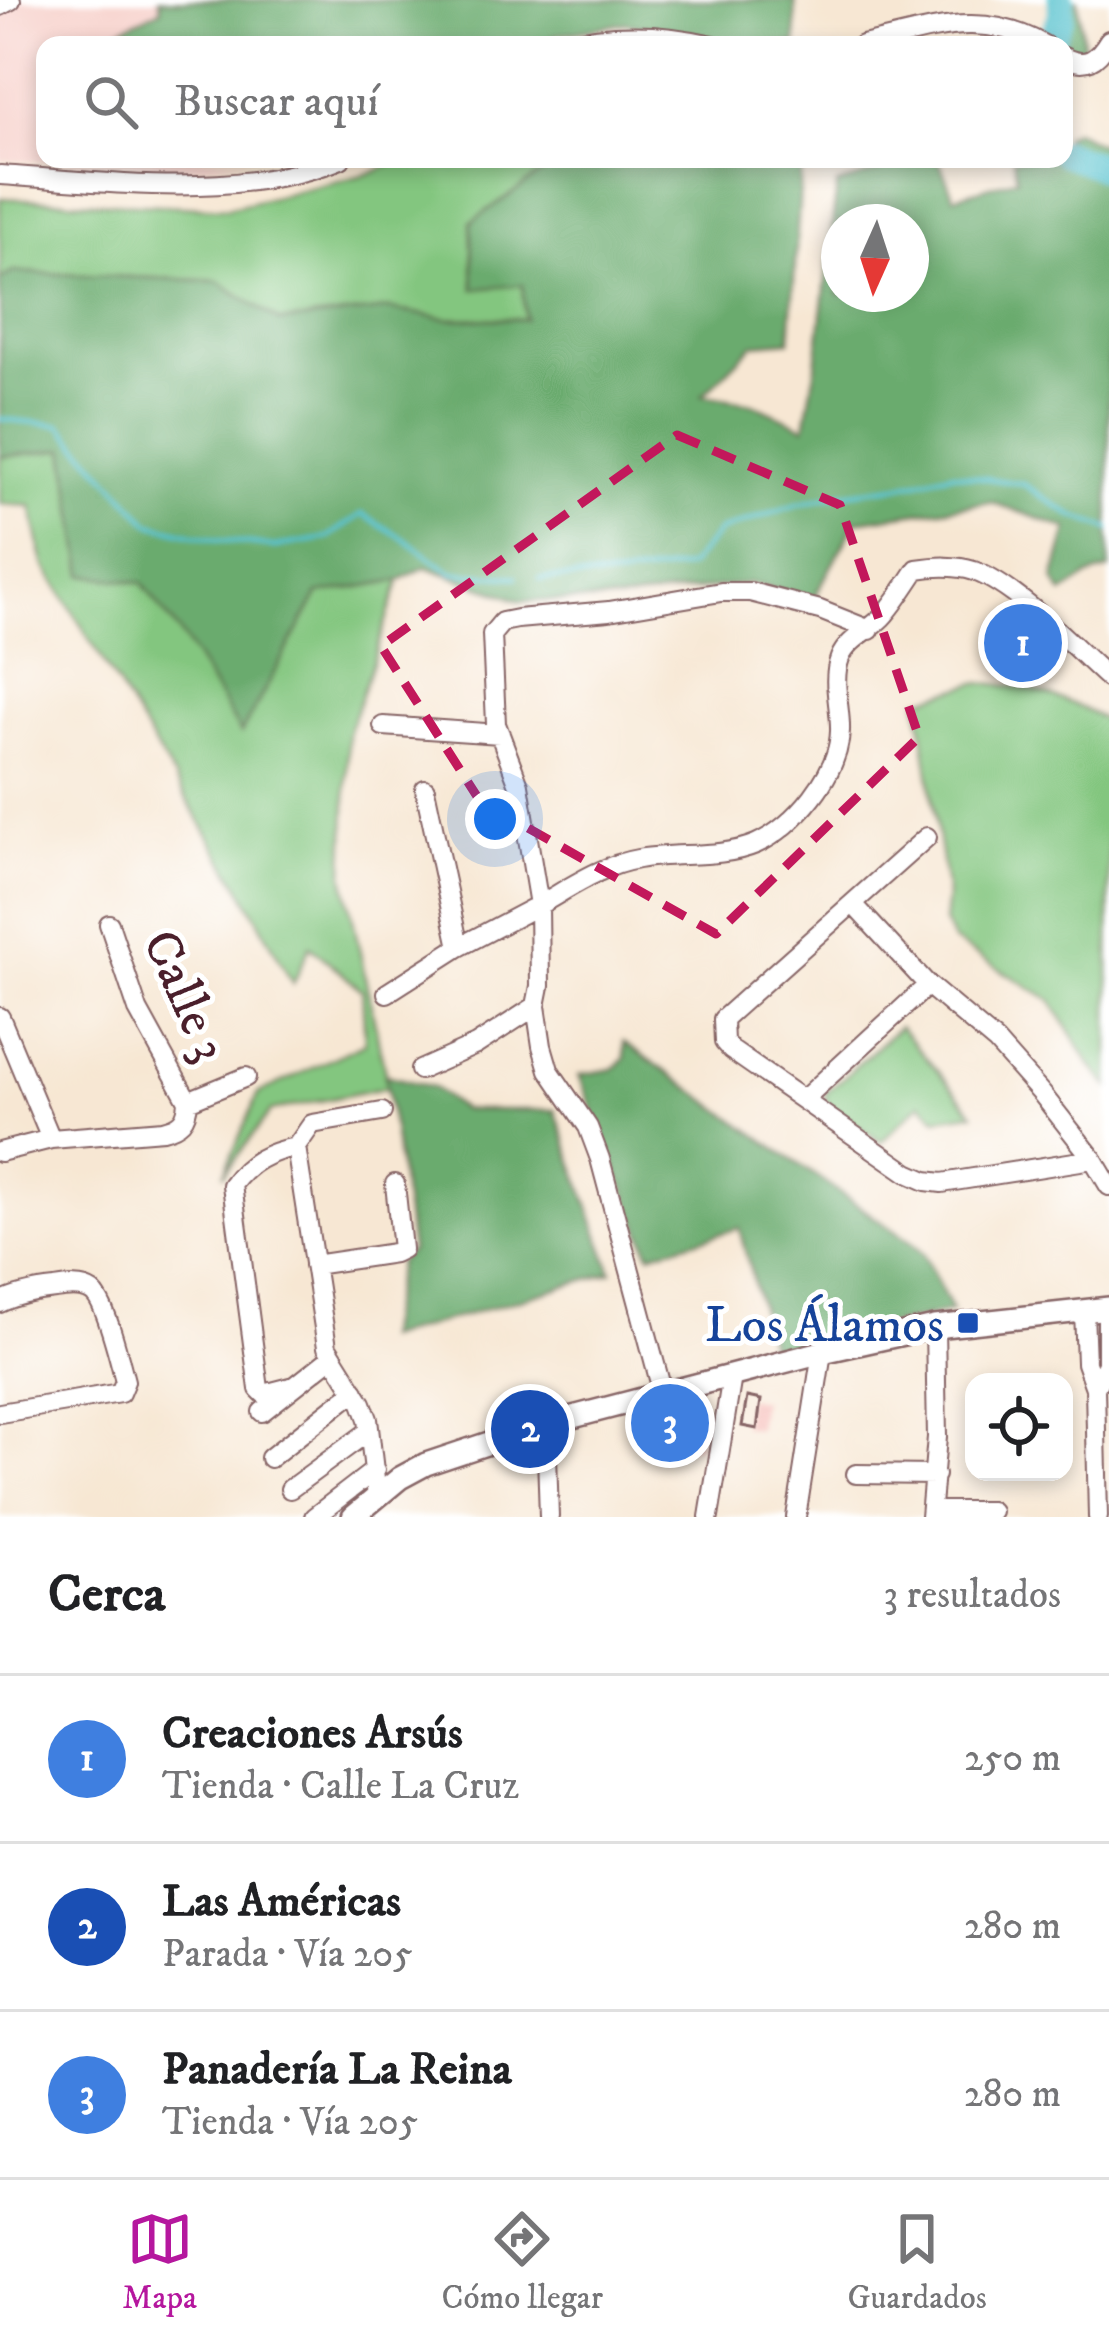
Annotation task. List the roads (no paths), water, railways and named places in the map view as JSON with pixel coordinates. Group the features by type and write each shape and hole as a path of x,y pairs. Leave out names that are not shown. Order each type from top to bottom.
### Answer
{"main road":[{"path":"352,1517 425,1464 546,1424 935,1327 1100,1309"}],"street":[{"path":"0,6 11,0"},
{"path":"908,36 974,23 1029,36"},
{"path":"604,36 661,36"},
{"path":"1073,60 1092,61 1109,40"},
{"path":"0,176 208,185 312,168"},
{"path":"387,993 459,947 606,868 634,860 730,851 757,844 779,830 825,780 838,754 838,664 849,644 885,615 917,569 941,565 974,572 1004,588 1109,679"},
{"path":"663,1394 600,1159 588,1126 549,1070 542,1046 536,1006 539,905 519,785 496,724 492,634 502,622 517,619 608,611 721,592 786,600 870,630"},
{"path":"383,726 500,734"},
{"path":"424,789 459,947"},
{"path":"927,837 724,1019 724,1042 908,1173 926,1181 942,1183 1093,1159"},
{"path":"854,905 928,985 996,1042 1042,1094 1109,1186"},
{"name":"Calle 3","path":"109,924 138,1010 188,1101"},
{"path":"803,1100 928,985"},
{"path":"420,1070 476,1045 536,1006"},
{"path":"0,1018 51,1139"},
{"path":"0,1152 51,1139 178,1126 187,1114 188,1101 246,1078"},
{"path":"295,1386 272,1394 259,1388 232,1185 260,1158 296,1147 312,1124 382,1112"},
{"path":"296,1147 323,1327 332,1357 362,1403 377,1497"},
{"path":"314,1265 402,1249 395,1184"},
{"path":"0,1303 40,1291 78,1287 90,1291 100,1302 125,1381 120,1393 0,1413"},
{"path":"1098,1517 1095,1388 1107,1364 1100,1309"},
{"path":"935,1327 938,1369 930,1514 991,1511"},
{"path":"796,1517 822,1352"},
{"path":"262,1412 332,1357"},
{"path":"709,1517 732,1376"},
{"path":"270,1458 355,1391"},
{"path":"546,1424 549,1517"},
{"path":"290,1489 369,1431"},
{"path":"314,1517 375,1470"},
{"path":"856,1474 935,1475"}],"waterway":[{"path":"1053,36 1061,0"},
{"path":"1073,156 1109,170"},
{"path":"0,419 60,425 150,524 216,540 274,547 327,538 362,514 452,573 516,577"},
{"path":"540,579 618,577 689,567 719,531 795,505 952,473 1023,484 1071,515 1109,529"}],"place":[{"name":"Creaciones Arsús","path":"1023,643"},
{"name":"Los Álamos","path":"968,1323"},
{"name":"Panadería La Reina","path":"670,1423"},
{"name":"Las Américas","path":"530,1429"}]}
